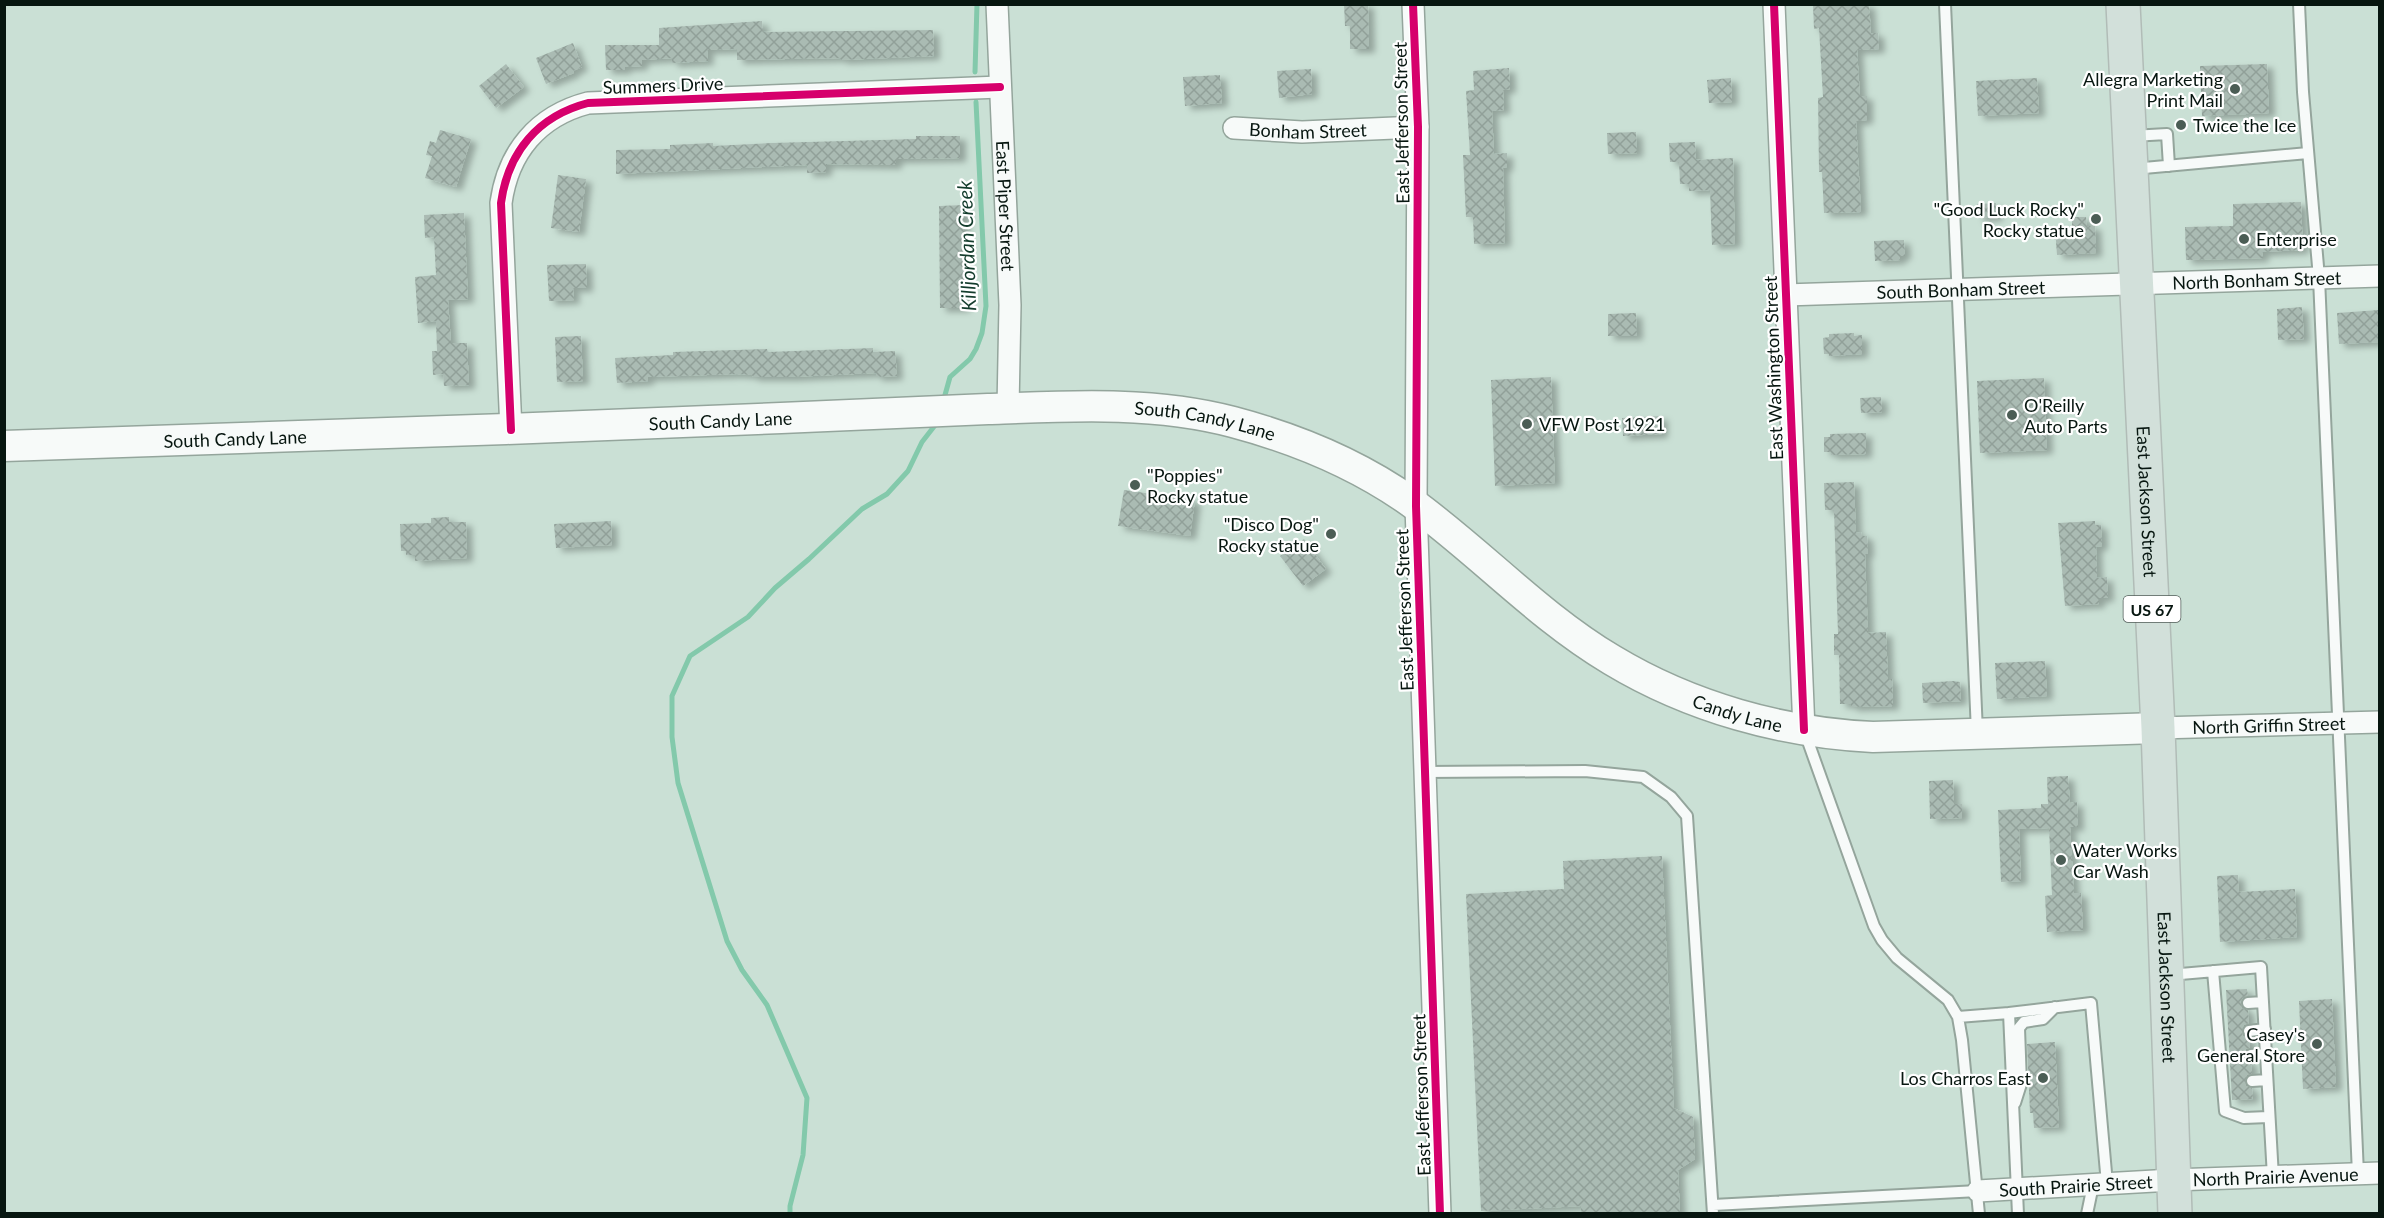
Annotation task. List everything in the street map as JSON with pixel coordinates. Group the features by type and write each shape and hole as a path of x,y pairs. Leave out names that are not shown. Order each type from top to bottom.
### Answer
{"highway":[{"name":"East Jackson Street","path":"2123,4 2158,728 2172,1180 2175,1214"}],"main road":[{"name":"South Candy Lane","path":"4,446 511,430 1008,408 1149,409 1196,413 1303,443 1389,487 1416,506"},
{"name":"Candy Lane","path":"1416,506 1569,632 1609,659 1689,699 1804,730 1874,737 2158,728"}],"street":[{"name":"East Piper Street","path":"997,4 1010,305 1008,408"},
{"name":"East Jefferson Street","path":"1413,4 1418,127 1416,506 1440,1214"},
{"name":"East Washington Street","path":"1774,4 1804,730"},
{"name":"Summers Drive","path":"511,430 501,202 507,175 519,149 549,119 588,103 1000,87"},
{"name":"Bonham Street","path":"1234,128 1302,132 1418,127"},
{"name":"North Bonham Street","path":"2135,283 2379,276"},
{"name":"South Bonham Street","path":"1785,295 2135,283"},
{"name":"North Griffin Street","path":"2158,728 2379,722"},
{"name":"North Prairie Avenue","path":"2172,1180 2379,1173"},
{"name":"South Prairie Street","path":"1978,1191 2172,1180"}],"lane":[{"path":"1945,4 1977,734"},
{"path":"2299,4 2302,92 2319,278 2358,1174"},
{"path":"2129,136 2167,134 2169,166"},
{"path":"2130,170 2308,153"},
{"path":"1804,730 1874,926 1897,958 1948,1000 1958,1017 1978,1191 1978,1214"},
{"path":"1425,772 1585,771 1643,777 1671,797 1687,816 1713,1209 1978,1191"},
{"path":"2166,975 2261,967 2273,1177"},
{"path":"2213,971 2221,1005 2227,1083 2225,1111 2244,1118 2268,1117"},
{"path":"1958,1017 2091,1002 2100,1184 2087,1214"},
{"path":"2248,1003 2263,1002"},
{"path":"2013,1107 2021,1084 2019,1028 2024,1022 2043,1019 2055,1007"},
{"path":"2009,1013 2018,1214"},
{"path":"2249,1031 2265,1029"},
{"path":"2251,1055 2266,1054"},
{"path":"2252,1081 2267,1080"}],"building":[{"path":"1344,4 1368,4 1369,49 1350,49 1350,26 1345,26"},
{"path":"1813,4 1869,4 1871,33 1878,33 1879,49 1857,50 1860,96 1867,96 1867,120 1856,121 1861,212 1824,213 1822,172 1819,172 1818,98 1823,97 1819,28 1814,29"},
{"path":"762,21 763,32 933,30 934,56 841,60 841,58 737,60 737,49 707,50 708,61 672,63 672,58 642,60 642,66 625,67 625,70 606,70 605,45 659,45 659,28"},
{"path":"573,43 582,67 573,71 574,73 546,84 536,58"},
{"path":"506,64 524,87 496,108 479,86"},
{"name":"Allegra Marketing Print Mail","path":"2267,64 2269,113 2202,116 2200,66"},
{"path":"1509,68 1510,89 1503,90 1504,110 1492,111 1494,154 1507,153 1507,167 1503,168 1505,243 1474,244 1473,217 1466,217 1463,155 1470,155 1466,91 1474,90 1473,71"},
{"path":"1311,69 1312,94 1279,98 1277,71"},
{"path":"1220,75 1222,103 1185,106 1183,77"},
{"path":"1731,78 1732,102 1709,103 1707,80"},
{"path":"2037,78 2039,113 1978,116 1976,81"},
{"path":"440,130 471,139 456,187 425,178 432,156 426,155 430,141 436,143"},
{"path":"1636,132 1637,153 1608,154 1607,133"},
{"path":"916,136 960,136 960,158 896,159 896,165 826,164 826,172 807,173 807,165 616,174 616,150 670,149 670,145 713,143 713,146 916,139"},
{"path":"1695,142 1696,160 1733,158 1735,244 1712,245 1710,190 1689,191 1689,184 1680,184 1679,162 1670,162 1669,143"},
{"path":"558,175 586,179 579,232 551,228"},
{"name":"Enterprise","path":"2301,202 2303,250 2262,252 2263,258 2186,260 2185,227 2233,226 2233,204"},
{"path":"1996,203 1997,217 1978,218 1977,204"},
{"path":"964,205 964,308 940,308 939,206"},
{"path":"464,213 468,299 448,300 451,343 467,343 469,385 444,386 443,374 433,375 432,351 437,351 436,321 418,323 415,277 436,275 434,237 425,238 424,215"},
{"path":"2072,217 2086,217 2087,226 2095,226 2096,253 2057,255 2055,228 2072,227"},
{"path":"1904,240 1905,256 1900,256 1900,260 1875,261 1874,241"},
{"path":"586,264 587,288 573,288 574,300 549,301 547,265"},
{"path":"2302,307 2304,339 2278,340 2277,309"},
{"path":"2379,310 2379,342 2339,344 2337,313"},
{"path":"1636,313 1637,336 1608,336 1608,314"},
{"path":"1854,333 1854,336 1862,335 1862,354 1829,356 1829,354 1824,354 1823,338 1829,337 1829,334"},
{"path":"581,336 583,381 557,382 555,337"},
{"path":"873,348 873,352 895,351 897,376 876,377 876,373 753,377 737,374 648,377 648,381 617,383 615,358 673,355 673,352 767,349 768,352"},
{"path":"1551,377 1555,483 1495,486 1491,380"},
{"name":"O'Reilly Auto Parts","path":"2044,378 2047,450 1980,453 1977,381"},
{"path":"1881,397 1882,412 1861,413 1860,398"},
{"path":"1662,416 1662,434 1623,436 1622,418"},
{"path":"1866,433 1866,454 1831,455 1831,452 1824,452 1824,437 1830,437 1830,434"},
{"path":"1854,482 1856,533 1861,532 1862,536 1867,536 1868,554 1865,554 1868,633 1886,632 1888,679 1892,679 1893,706 1851,707 1851,704 1840,704 1839,655 1834,655 1834,634 1838,634 1834,510 1825,510 1824,483"},
{"path":"1124,490 1195,500 1190,536 1118,526"},
{"path":"449,517 449,522 466,522 467,558 415,561 415,555 406,555 406,551 401,551 400,524 431,523 431,518"},
{"path":"611,521 612,545 556,548 554,524"},
{"path":"2095,521 2095,525 2101,525 2102,546 2096,547 2097,578 2107,577 2108,598 2099,598 2099,604 2065,606 2058,523"},
{"path":"1304,539 1326,569 1303,586 1280,556"},
{"path":"2045,661 2047,696 1997,699 1995,663"},
{"path":"1960,682 1961,701 1923,703 1922,683"},
{"name":"Water Works Car Wash","path":"2068,776 2070,803 2077,802 2078,827 2070,827 2074,893 2081,893 2083,930 2047,932 2045,896 2052,895 2049,828 2019,829 2021,881 2001,882 1998,810 2041,808 2041,804 2048,804 2047,777"},
{"path":"1953,780 1954,804 1962,804 1962,818 1930,819 1929,781"},
{"path":"1662,856 1674,1108 1693,1117 1695,1159 1678,1170 1680,1214 1581,1214 1581,1206 1481,1211 1466,894 1564,889 1563,861"},
{"path":"2238,875 2239,892 2295,889 2297,937 2220,942 2217,876"},
{"name":"Casey's General Store","path":"2247,989 2248,996 2243,997 2241,1003 2242,1008 2248,1010 2249,1023 2244,1025 2242,1031 2243,1036 2250,1038 2250,1048 2246,1049 2244,1055 2245,1060 2251,1062 2252,1074 2247,1075 2245,1081 2246,1086 2252,1088 2253,1099 2232,1100 2226,990"},
{"name":"Casey's General Store","path":"2332,999 2336,1087 2303,1089 2299,1001"},
{"name":"Los Charros East","path":"2055,1042 2059,1127 2034,1128 2033,1113 2030,1113 2027,1044"}],"waterway":[{"name":"Killjordan Creek","path":"975,72 977,4"},
{"name":"Killjordan Creek","path":"945,395 950,377 970,359 976,349 982,333 986,306 976,102"},
{"path":"790,1214 803,1155 807,1098 767,1005 742,970 727,941 678,783 672,737 672,696 690,656 748,617 775,588 862,509 887,494 908,471 922,442 936,424"}],"cycle path":[{"path":"1413,4 1418,127 1416,506 1440,1214"},
{"path":"1774,4 1804,730"},
{"path":"511,430 501,203 505,185 518,152 540,127 554,117 588,103 1000,87"}],"place":[{"name":"Allegra Marketing Print Mail","path":"2235,89"},
{"name":"Twice the Ice","path":"2181,125"},
{"name":"\"Good Luck Rocky\" Rocky statue","path":"2096,219"},
{"name":"Enterprise","path":"2244,239"},
{"name":"O'Reilly Auto Parts","path":"2012,415"},
{"name":"VFW Post 1921","path":"1527,424"},
{"name":"\"Poppies\" Rocky statue","path":"1135,485"},
{"name":"\"Disco Dog\" Rocky statue","path":"1331,534"},
{"name":"Water Works Car Wash","path":"2061,860"},
{"name":"Casey's General Store","path":"2317,1044"},
{"name":"Los Charros East","path":"2043,1078"}]}
